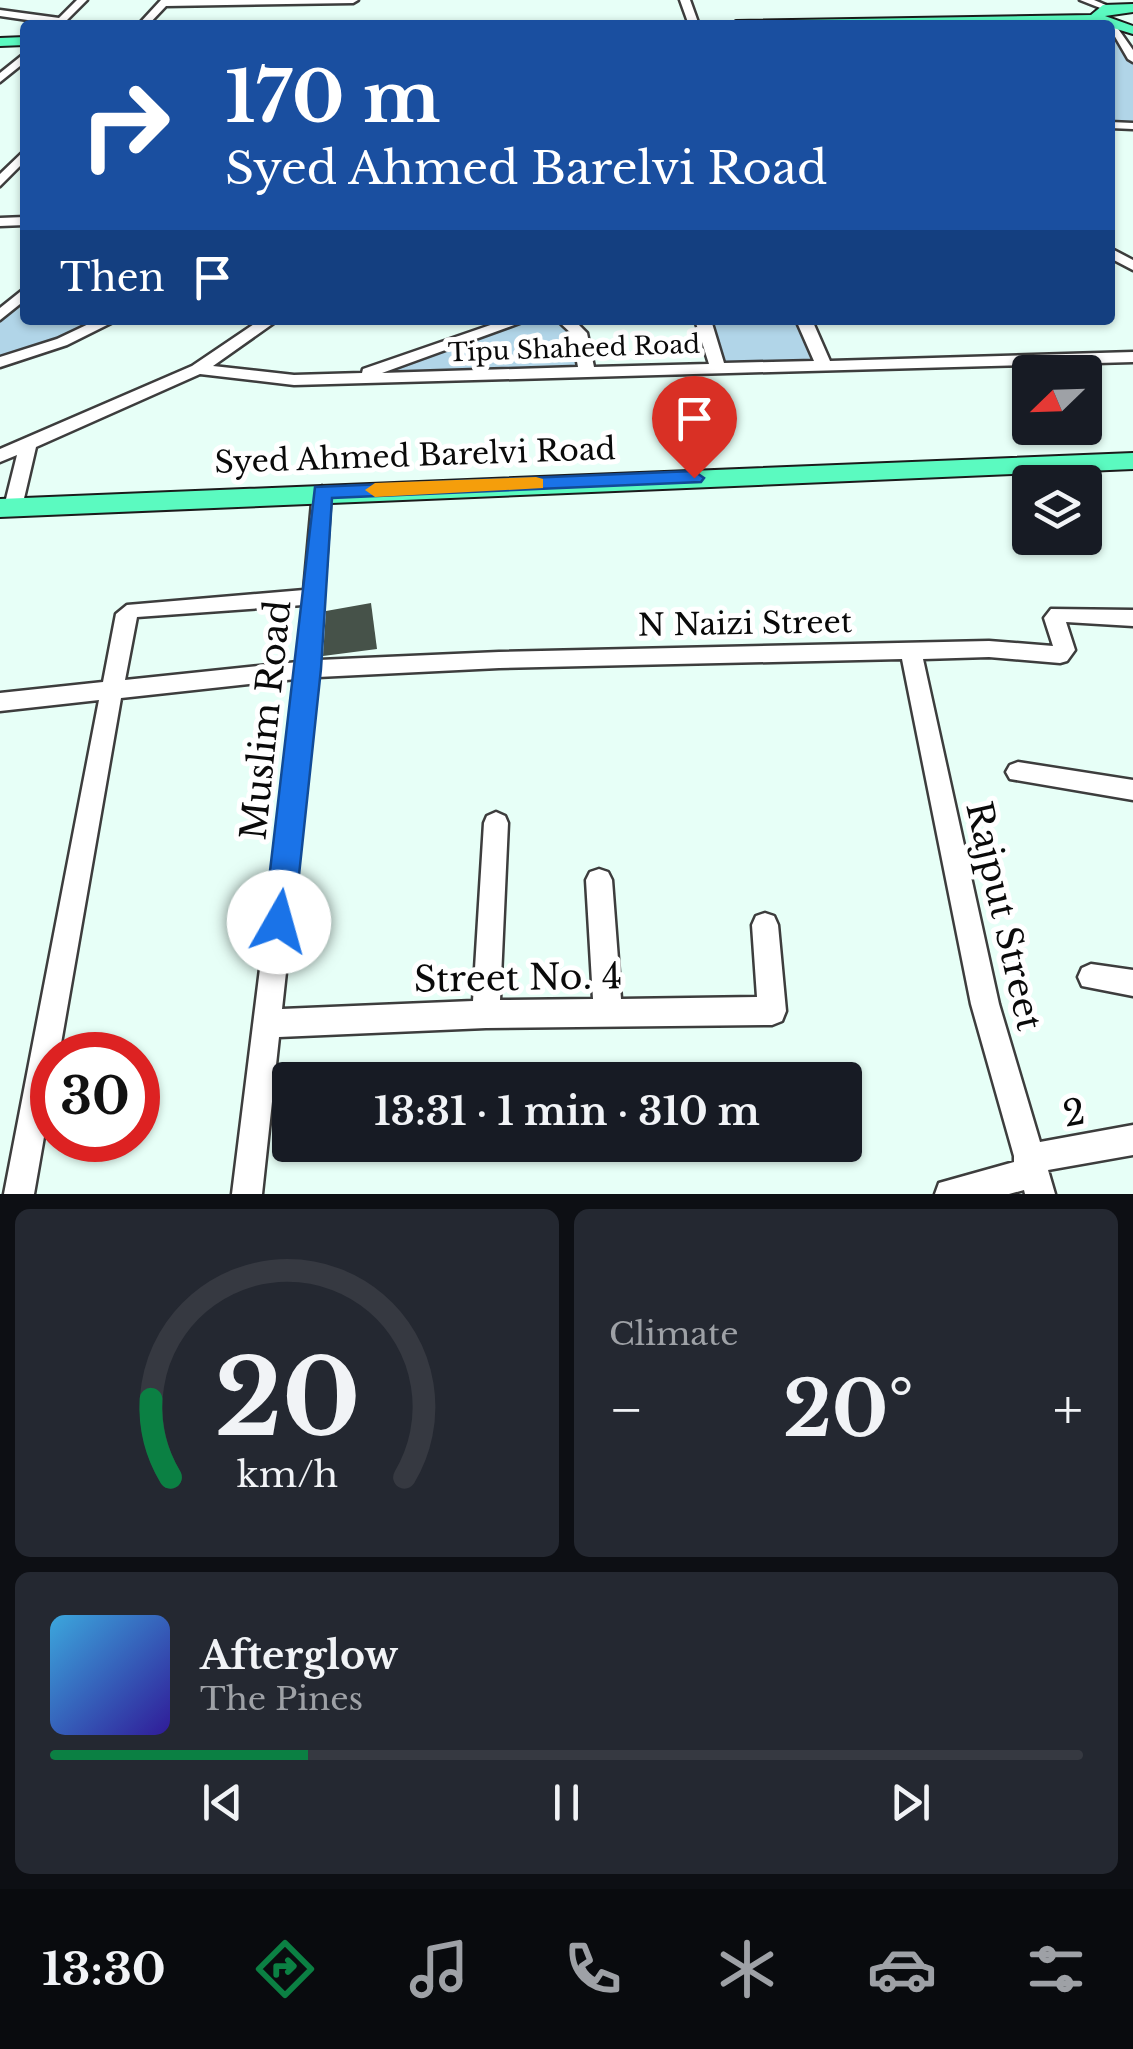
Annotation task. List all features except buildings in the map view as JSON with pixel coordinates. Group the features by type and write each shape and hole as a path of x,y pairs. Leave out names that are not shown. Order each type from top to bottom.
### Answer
{"main road":[{"path":"1081,20 1133,8"},
{"path":"1104,13 1109,20"},
{"name":"Syed Ahmed Barelvi Road","path":"6,508 1133,461"}],"street":[{"path":"61,20 82,0"},
{"path":"164,2 353,0"},
{"path":"1085,0 1104,13"},
{"path":"0,14 39,20"},
{"path":"1115,28 1133,59"},
{"path":"0,79 20,61"},
{"path":"0,182 20,160"},
{"path":"0,316 20,297"},
{"path":"0,362 99,325"},
{"path":"0,456 198,368 262,325"},
{"path":"348,379 505,325"},
{"path":"570,325 579,333 587,373"},
{"path":"705,325 718,368"},
{"path":"806,325 824,366"},
{"name":"Tipu Shaheed Road","path":"198,368 294,380 1133,357"},
{"path":"6,508 28,446"},
{"name":"Muslim Road","path":"247,1194 308,669 322,492"},
{"path":"20,1194 129,611 314,597"},
{"name":"N Naizi Street","path":"0,702 308,669 989,649 1060,655 1066,650 1054,618 1058,614 1133,618"},
{"name":"Rajput Street","path":"911,651 984,1004 1033,1176"},
{"path":"1018,772 1133,790"},
{"path":"486,1014 496,823"},
{"path":"599,880 608,1013"},
{"name":"Street No. 4","path":"267,1024 486,1014 772,1011 764,925"},
{"path":"1091,977 1133,983"},
{"name":"2","path":"950,1194 1033,1176 1133,1140"}],"shaded area":[{"path":"1115,32 1133,53 1133,124 1115,124"},
{"path":"20,297 20,325 96,325 0,362 0,316"},
{"path":"505,325 573,325 587,373 348,379"},
{"path":"705,325 807,325 824,366 718,369"}],"slow traffic":[{"path":"375,490 536,484"}],"route":[{"path":"279,922 308,669 322,492 694,478"}]}
